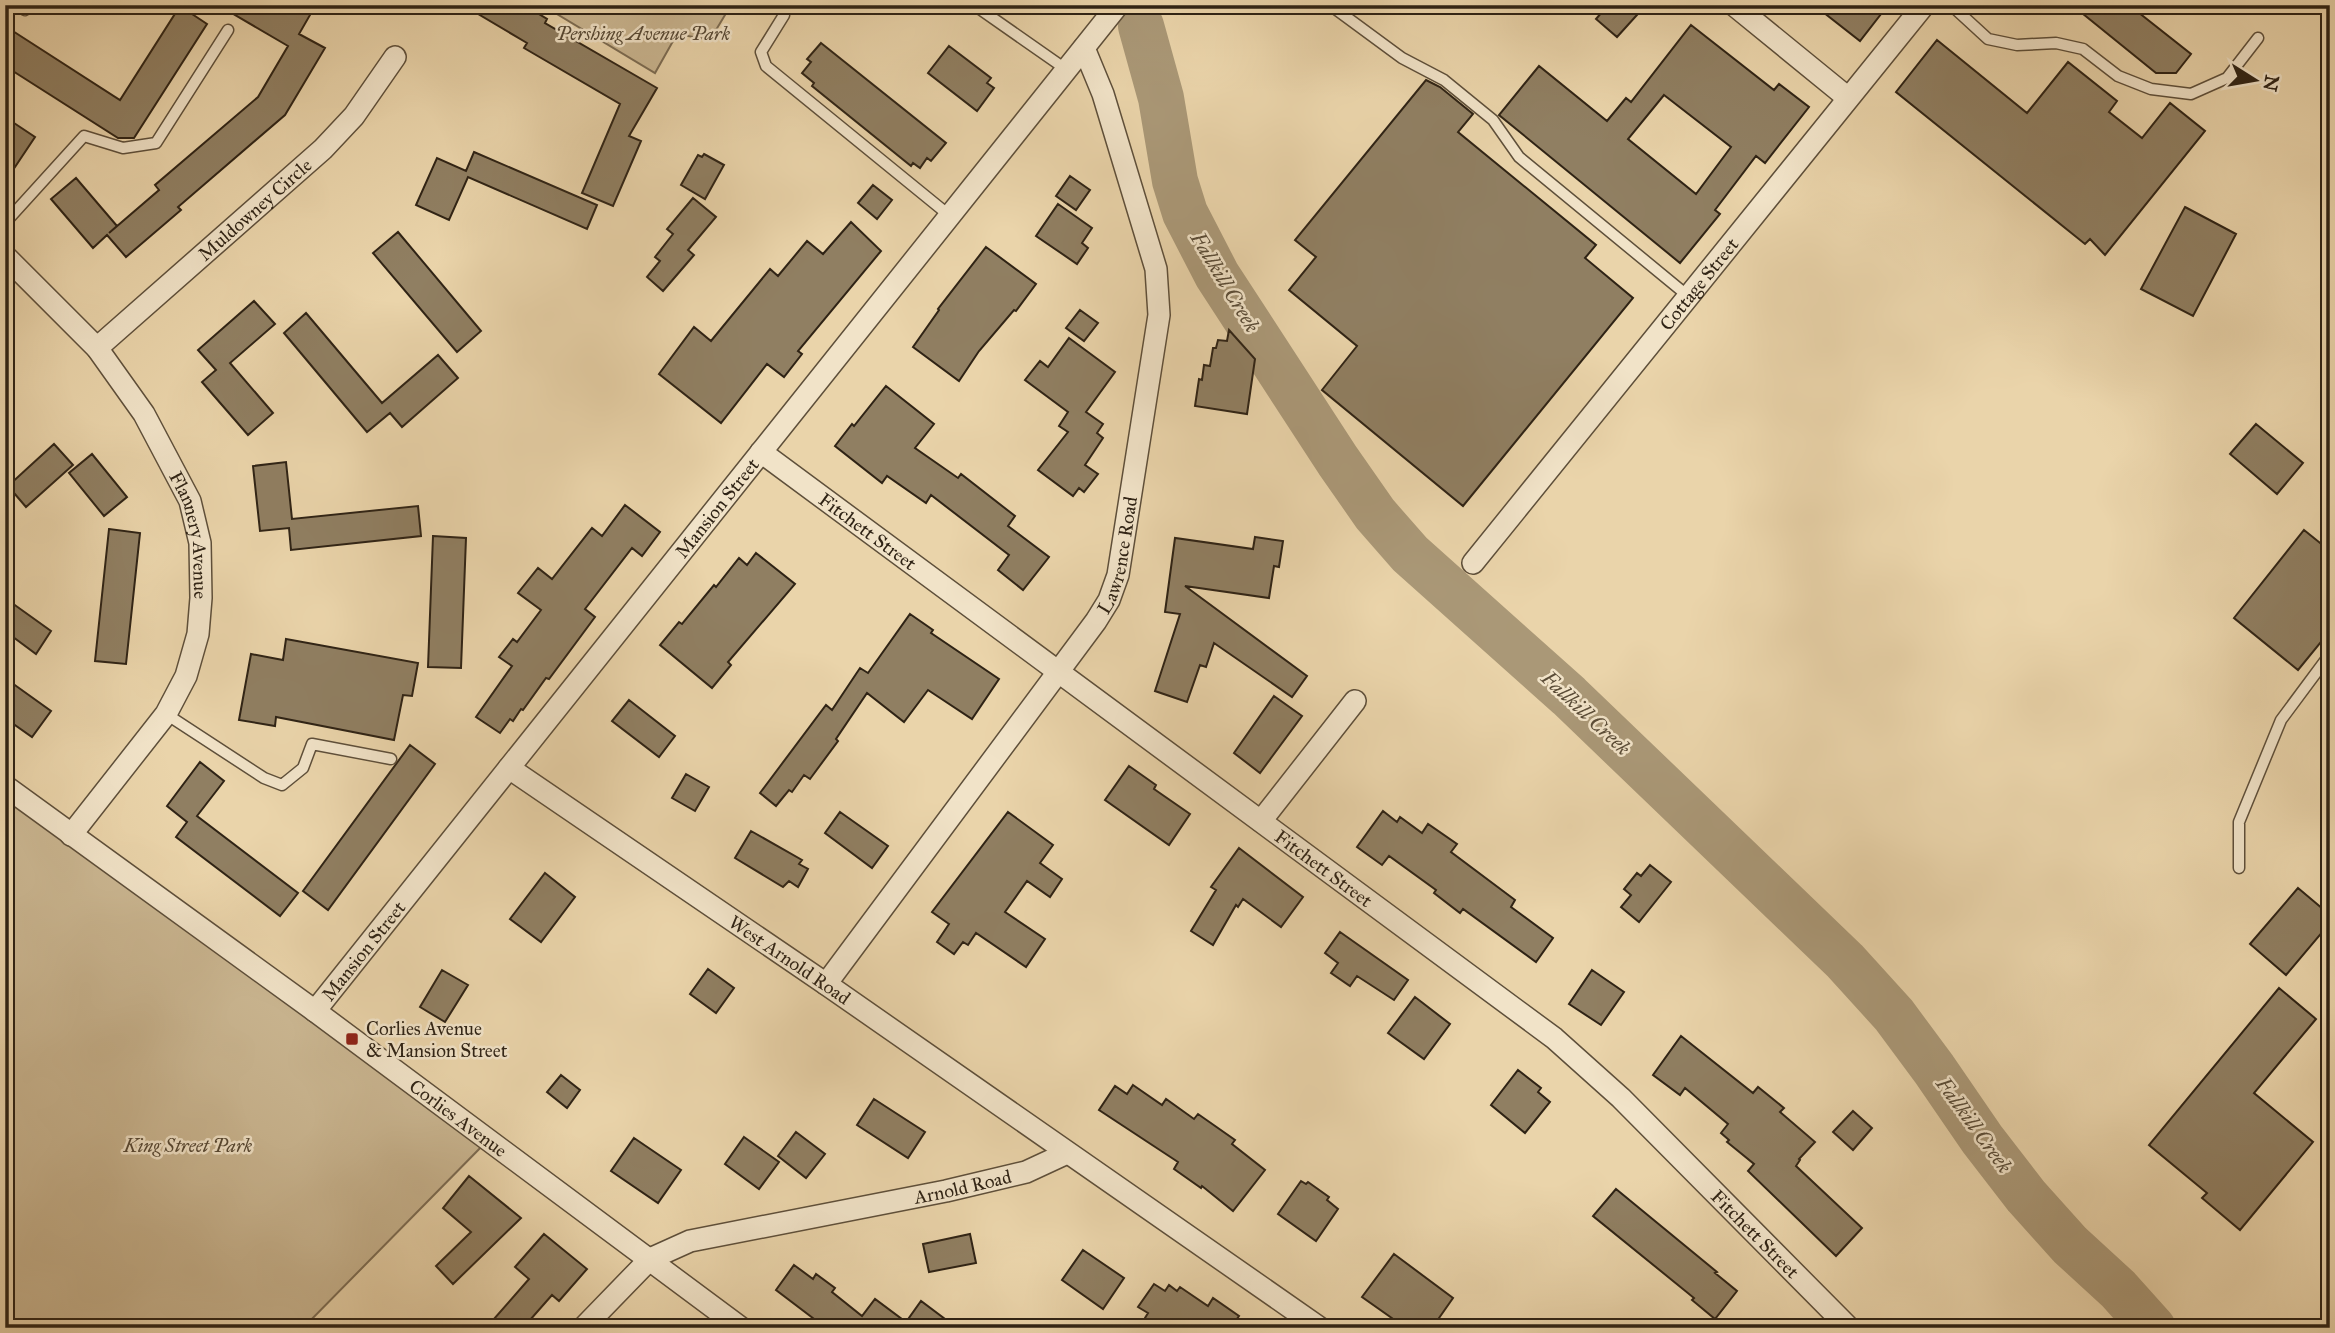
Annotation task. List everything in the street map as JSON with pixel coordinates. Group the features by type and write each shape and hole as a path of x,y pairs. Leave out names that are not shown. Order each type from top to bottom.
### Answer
{"street":[{"name":"Mansion Street","path":"315,1011 1118,5"},
{"path":"1734,5 1847,98"},
{"name":"Cottage Street","path":"1473,563 1924,5"},
{"name":"Lawrence Road","path":"826,984 1096,621 1109,600 1118,575 1159,315 1156,269 1103,94 1084,48"},
{"name":"Muldowney Circle","path":"97,348 323,149 354,116 395,57"},
{"name":"Flannery Avenue","path":"5,256 97,348 144,414 190,501 200,543 201,598 198,634 186,676 166,714 71,835"},
{"name":"Fitchett Street","path":"761,452 1554,1038 1586,1065 1849,1328"},
{"path":"1261,821 1355,701"},
{"name":"West Arnold Road","path":"509,768 826,984 1067,1153"},
{"name":"Corlies Avenue","path":"5,786 315,1011 741,1328"},
{"path":"1067,1153 1320,1328"},
{"name":"Arnold Road","path":"583,1328 650,1259 690,1241 946,1191 1026,1172 1067,1153"}],"lane":[{"path":"17,5 26,10 29,5"},
{"path":"974,5 1067,69"},
{"path":"1330,5 1402,58 1444,80 1493,120 1519,157 1688,296"},
{"path":"1951,5 1988,39 2017,45 2056,43 2083,49 2118,76 2151,89 2191,94 2227,78 2258,38"},
{"path":"784,15 761,52 766,66 950,215"},
{"path":"5,223 84,136 123,148 156,144 228,30"},
{"path":"2239,869 2239,822 2281,720 2330,654"},
{"path":"166,714 264,778 282,785 303,768 312,744 391,760"}],"green space":[{"name":"Pershing Avenue Park","path":"542,5 731,5 710,40 677,34 655,73"},
{"name":"King Street Park","path":"5,786 488,1140 303,1328 5,1328"}],"building":[{"path":"218,5 292,5 310,15 299,34 325,48 285,115 178,207 181,210 126,257 107,235 93,248 51,199 76,178 117,226 109,233 159,190 155,185 258,97 288,46"},
{"path":"463,5 524,5 547,19 545,23 657,88 629,136 641,141 613,206 582,193 620,104 524,48 527,43"},
{"path":"1608,5 1646,5 1617,37 1596,19"},
{"path":"1814,5 1888,5 1860,41"},
{"path":"2072,5 2129,5 2191,54 2176,73 2156,73"},
{"path":"180,6 207,24 134,138 118,138 5,66 5,26 120,100"},
{"path":"1691,25 1774,90 1779,84 1809,107 1765,163 1756,156 1715,210 1720,214 1680,263 1499,115 1539,66 1607,121 1626,98 1631,102","holes":["1664,95 1731,147 1696,194 1628,139"]},
{"path":"1937,40 2027,113 2068,62 2117,101 2109,112 2142,138 2170,103 2205,131 2105,255 2090,239 2085,244 1896,92"},
{"path":"821,43 946,143 931,161 927,158 920,168 913,163 911,166 812,86 814,83 802,73 811,62 807,59"},
{"path":"949,46 991,78 987,83 994,88 977,111 928,73"},
{"path":"1426,80 1440,87 1473,114 1458,132 1596,245 1585,258 1633,298 1463,506 1322,390 1357,346 1289,290 1316,257 1295,240"},
{"path":"5,117 35,137 5,182"},
{"path":"474,152 597,205 587,229 468,177 449,220 416,205 437,158 466,171"},
{"path":"704,154 724,165 705,199 681,185 698,155 702,157"},
{"path":"1070,176 1090,190 1076,210 1056,196"},
{"path":"873,185 892,200 877,219 858,203"},
{"path":"693,198 716,217 688,250 694,255 663,291 647,277 660,261 655,257 673,234 667,229"},
{"path":"1058,204 1092,228 1082,243 1088,248 1077,264 1036,236"},
{"path":"2185,207 2236,234 2193,316 2141,289"},
{"path":"851,222 881,251 798,351 802,354 784,377 767,364 721,423 659,374 694,327 711,341 770,269 778,276 807,241 823,254"},
{"path":"398,232 481,331 457,352 373,253"},
{"path":"986,247 1036,284 1016,311 1014,310 979,351 959,381 913,347 938,309"},
{"path":"254,301 275,324 230,363 273,413 248,435 202,382 216,370 198,350"},
{"path":"1080,310 1098,323 1084,341 1066,328"},
{"path":"306,313 382,403 438,355 458,378 402,427 390,413 367,432 284,333"},
{"path":"1229,330 1255,359 1247,414 1195,406 1204,365 1210,366 1213,348 1216,348 1218,340 1227,341"},
{"path":"1069,338 1115,372 1086,412 1103,424 1097,433 1103,438 1085,465 1098,474 1084,492 1079,488 1073,496 1038,470 1068,432 1059,426 1068,412 1025,380 1040,361 1048,367"},
{"path":"886,386 934,424 915,448 958,478 961,474 1015,516 1008,526 1049,557 1023,590 998,570 1009,555 931,495 926,503 887,476 882,483 835,446"},
{"path":"2256,424 2303,463 2277,494 2230,454"},
{"path":"54,444 73,465 26,507 8,486"},
{"path":"92,454 127,497 104,516 69,473"},
{"path":"286,462 292,519 418,506 421,536 291,550 289,528 260,531 253,466"},
{"path":"625,505 660,532 642,556 632,548 585,609 595,617 549,679 546,678 523,710 521,709 513,721 510,719 500,733 476,717 512,666 499,657 513,639 517,642 541,610 518,593 538,568 552,579 592,528 602,536"},
{"path":"109,529 140,533 126,664 95,661"},
{"path":"2304,530 2330,551 2330,631 2298,670 2234,618"},
{"path":"433,536 466,538 461,668 428,667"},
{"path":"1255,537 1283,541 1279,567 1274,566 1269,598 1185,586 1307,676 1292,697 1214,643 1206,667 1200,665 1187,702 1155,691 1180,614 1165,612 1175,538 1253,549"},
{"path":"756,553 795,584 728,662 731,665 712,688 660,645 679,622 682,624 714,585 716,587 739,558 747,565"},
{"path":"5,598 51,631 36,654 5,631"},
{"path":"910,614 933,630 931,633 999,679 972,719 928,690 904,722 867,693 836,739 838,741 810,779 804,775 792,792 789,790 776,806 760,793 826,705 832,710 860,668 868,673"},
{"path":"286,639 418,663 412,696 403,695 394,740 276,717 275,726 239,720 251,654 283,660"},
{"path":"5,678 51,711 32,737 5,718"},
{"path":"1274,696 1302,716 1260,773 1234,753"},
{"path":"629,700 675,736 659,757 612,721"},
{"path":"410,745 435,764 328,910 303,891"},
{"path":"200,762 224,781 197,816 298,893 280,916 176,837 187,822 167,806"},
{"path":"1129,766 1156,785 1154,789 1190,814 1169,845 1105,800"},
{"path":"686,774 709,787 695,811 672,798"},
{"path":"1383,811 1397,822 1400,817 1422,833 1428,824 1457,844 1451,852 1515,900 1511,907 1553,938 1536,962 1463,909 1460,913 1434,893 1436,890 1389,856 1382,865 1357,847"},
{"path":"840,812 888,846 872,868 825,833"},
{"path":"1008,812 1053,845 1040,863 1062,879 1050,897 1027,881 1005,912 1045,939 1026,967 976,933 968,945 963,942 954,954 937,942 949,924 932,912"},
{"path":"751,831 802,860 799,864 808,869 798,887 789,881 783,887 735,858"},
{"path":"1239,848 1303,897 1281,927 1243,899 1238,907 1236,905 1213,945 1191,931 1216,890 1211,887"},
{"path":"1650,865 1671,882 1639,922 1621,907 1631,895 1624,889 1637,873 1641,876"},
{"path":"545,873 575,897 541,942 510,919"},
{"path":"2298,888 2330,915 2330,923 2286,975 2250,944"},
{"path":"1340,932 1408,980 1394,1000 1357,976 1350,986 1331,973 1338,963 1325,953"},
{"path":"708,969 734,988 716,1013 690,994"},
{"path":"442,970 468,985 445,1022 420,1007"},
{"path":"1592,970 1624,992 1601,1025 1569,1004"},
{"path":"2279,988 2316,1019 2254,1093 2313,1142 2240,1230 2202,1198 2207,1193 2149,1145"},
{"path":"1415,997 1450,1024 1424,1059 1388,1033"},
{"path":"1681,1036 1753,1093 1758,1087 1784,1108 1780,1112 1815,1142 1796,1166 1862,1228 1836,1256 1748,1171 1754,1164 1727,1142 1729,1140 1721,1133 1728,1124 1685,1088 1680,1095 1653,1075"},
{"path":"1518,1070 1541,1088 1538,1092 1550,1102 1525,1133 1491,1105"},
{"path":"561,1075 580,1090 567,1108 547,1092"},
{"path":"1133,1085 1162,1105 1166,1099 1194,1119 1198,1114 1235,1140 1232,1144 1265,1170 1233,1211 1202,1186 1201,1188 1174,1169 1178,1162 1099,1110 1115,1086 1127,1094"},
{"path":"874,1099 925,1132 908,1158 857,1125"},
{"path":"1853,1111 1872,1128 1853,1150 1833,1132"},
{"path":"796,1132 825,1154 806,1178 778,1156"},
{"path":"744,1137 779,1162 759,1189 725,1164"},
{"path":"634,1138 681,1170 658,1203 611,1171"},
{"path":"469,1176 521,1218 453,1284 436,1266 471,1232 443,1208"},
{"path":"1301,1181 1306,1184 1308,1182 1329,1197 1327,1200 1338,1209 1316,1241 1278,1214"},
{"path":"1616,1189 1737,1291 1715,1319 1692,1300 1694,1298 1593,1216"},
{"path":"544,1234 587,1269 559,1301 552,1295 523,1328 486,1328 529,1279 515,1267"},
{"path":"970,1234 976,1263 929,1272 923,1244"},
{"path":"1083,1250 1124,1278 1103,1309 1062,1280"},
{"path":"1394,1254 1453,1298 1432,1328 1406,1328 1362,1297"},
{"path":"794,1265 813,1279 816,1274 835,1288 832,1292 862,1316 875,1299 906,1322 921,1301 957,1328 826,1328 776,1290"},
{"path":"1154,1284 1165,1291 1169,1285 1177,1291 1180,1287 1208,1306 1213,1298 1239,1316 1234,1323 1240,1328 1159,1328 1145,1318 1148,1313 1138,1307"}],"waterway":[{"name":"Fallkill Creek","path":"1141,26 1161,98 1175,181 1185,213 1217,275 1375,514 1410,554 1569,696 1845,961 1894,1015 2026,1196 2070,1245 2118,1289 2153,1328"}],"place":[{"name":"Corlies Avenue & Mansion Street","path":"352,1039"}]}
